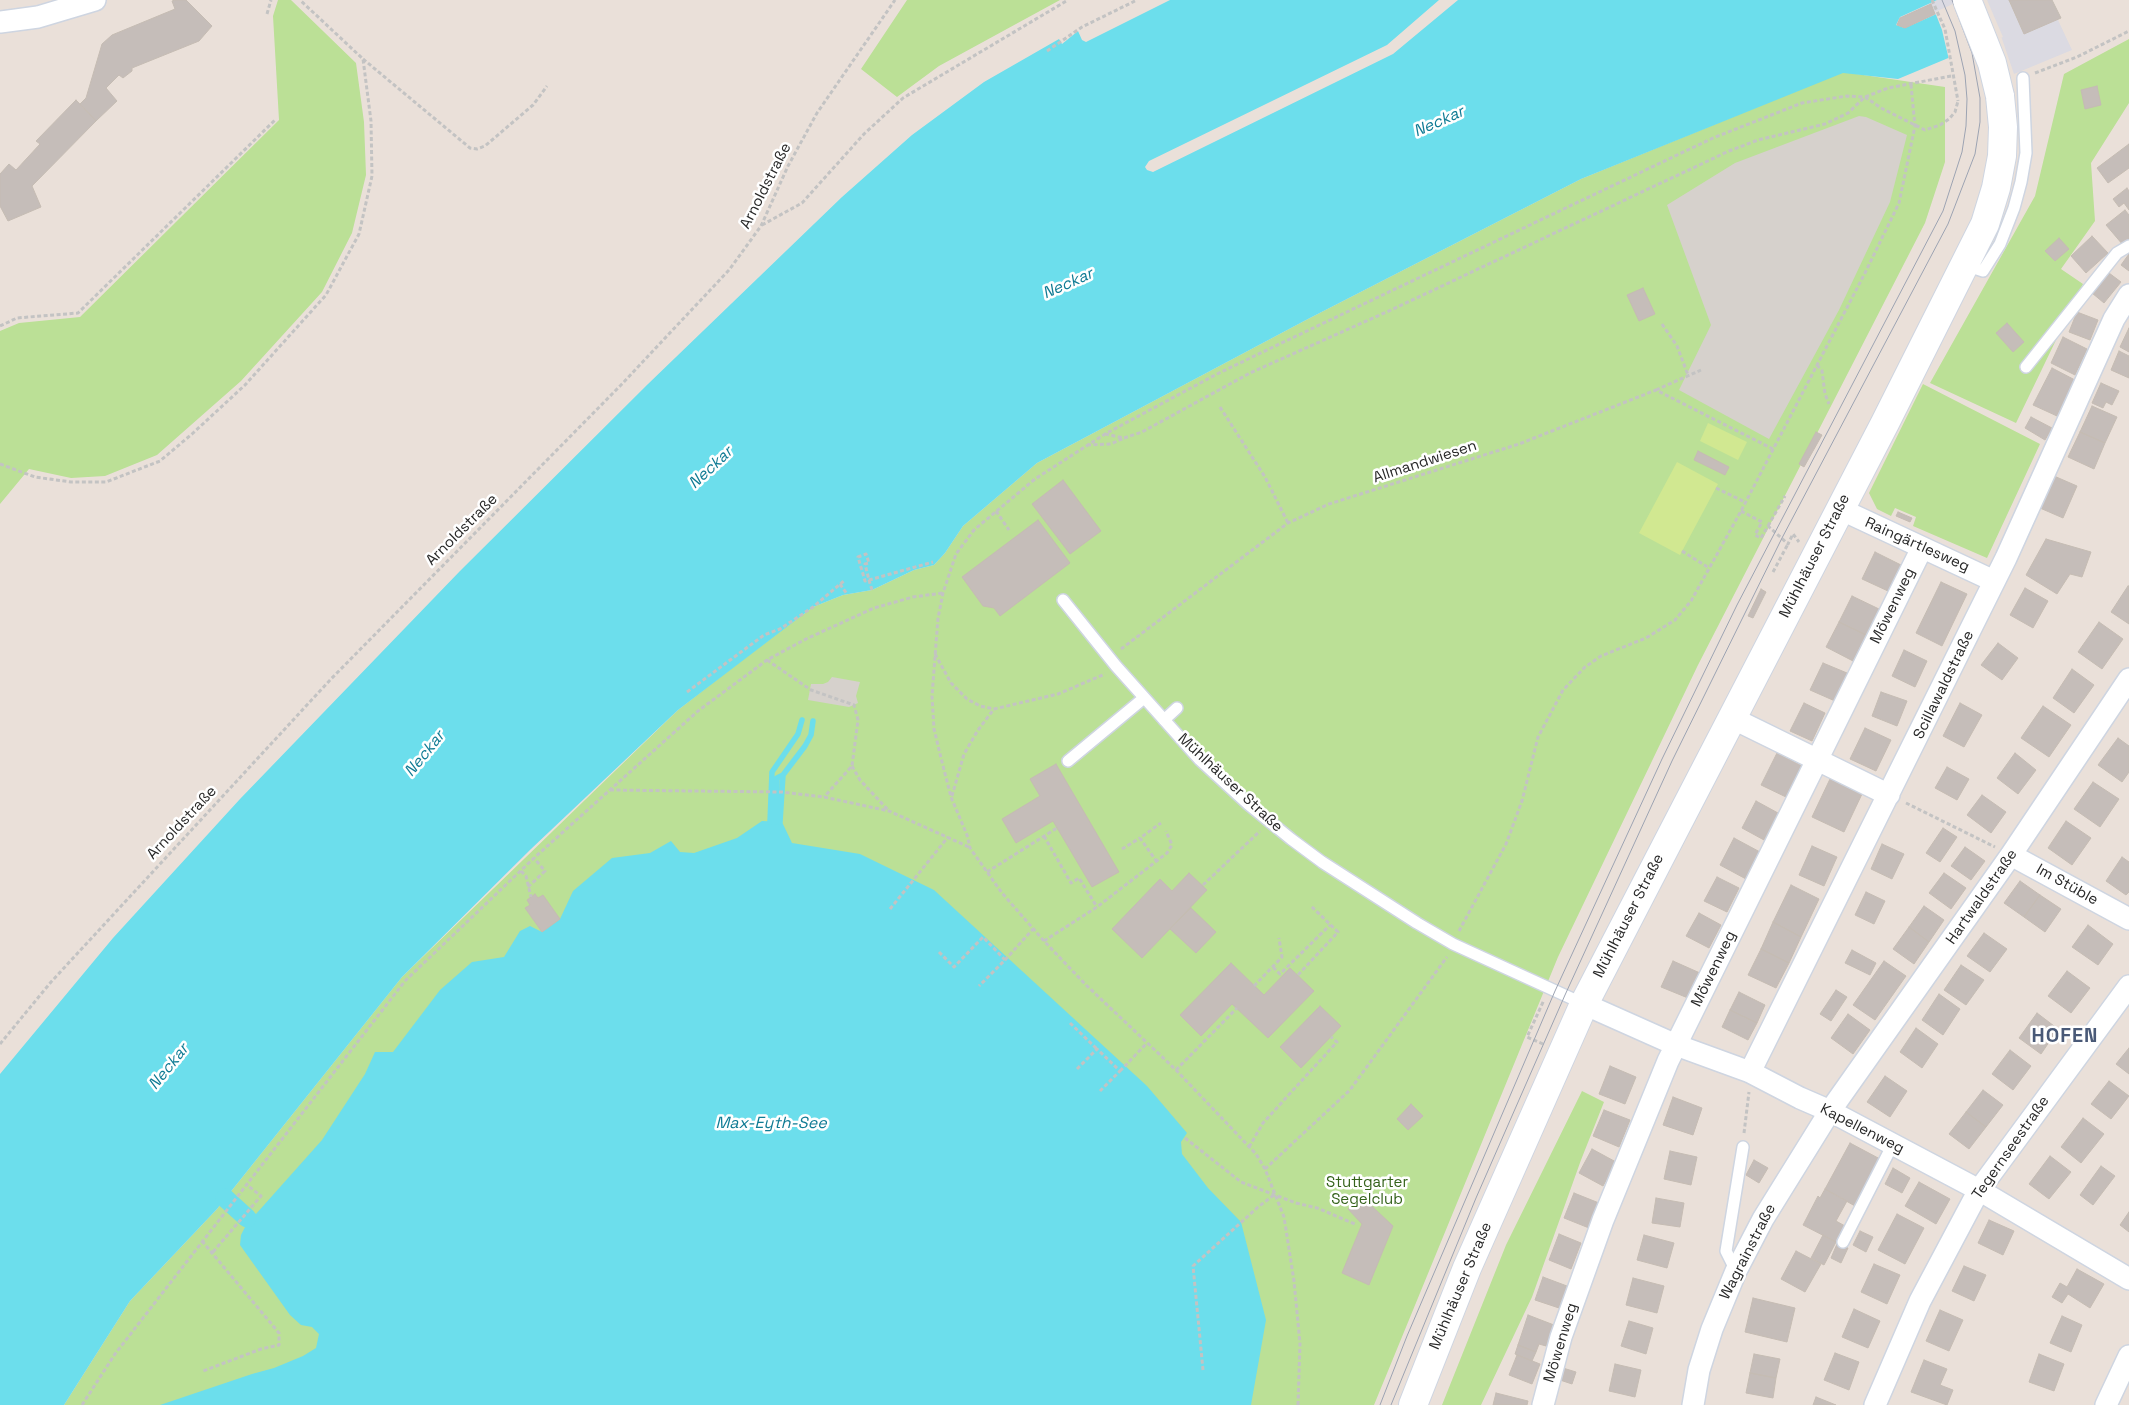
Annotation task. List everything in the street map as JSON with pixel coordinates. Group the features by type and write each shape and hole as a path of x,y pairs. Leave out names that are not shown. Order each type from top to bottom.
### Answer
{"main road":[{"name":"Mühlhäuser Straße","path":"1412,1405 1468,1268 1584,1004 1985,224 1996,188 2002,156 2003,126 2000,96 1992,63 1968,0"}],"street":[{"path":"0,22 38,17 95,0"},
{"name":"Scillawaldstraße","path":"1750,1072 1890,795 2056,450 2114,319 2129,295"},
{"name":"Raingärtlesweg","path":"1840,509 1994,581"},
{"name":"Möwenweg","path":"1542,1405 1561,1337 1600,1229 1676,1045 1922,548"},
{"name":"Hartwaldstraße","path":"1830,1112 2011,855 2129,679"},
{"path":"1732,718 1890,795"},
{"name":"Im Stüble","path":"2011,855 2129,919"},
{"name":"Tegernseestraße","path":"1875,1405 1920,1301 1979,1190 2129,986"},
{"name":"Kapellenweg","path":"1584,1004 1676,1045 1750,1072 1830,1112 1979,1190 2129,1279"},
{"name":"Wagrainstraße","path":"1693,1405 1700,1370 1712,1329 1736,1272 1763,1219 1830,1112"},
{"path":"2106,1405 2129,1356"}],"lane":[{"path":"1964,265 1983,271 2000,244 2014,208 2026,153 2023,78"},
{"path":"2026,367 2117,253 2129,246"},
{"name":"Mühlhäuser Straße","path":"1063,600 1113,662 1200,760 1269,822 1322,862 1416,923 1453,944 1584,1004"},
{"path":"1068,761 1144,698"},
{"path":"1164,720 1177,708"},
{"path":"1843,1242 1893,1144"},
{"path":"1736,1272 1726,1251 1743,1147"}],"path":[{"path":"267,14 271,0"},
{"path":"300,0 363,59 470,148 477,149 485,146 533,105 547,86"},
{"name":"Arnoldstraße","path":"0,1044 51,982 331,680 622,384 729,270 761,226 788,166 817,113 895,0"},
{"path":"761,226 802,203 864,134 903,98 1068,0"},
{"path":"1047,51 1082,27 1137,0"},
{"path":"1298,1405 1300,1344 1294,1281 1284,1217 1264,1169 1249,1147 1176,1070 1085,984 1033,929 1002,893 970,848 967,835 951,797 934,729 932,696 935,653 943,593 956,554 974,530 1035,479 1105,434 1268,349 1714,138 1802,103 1847,96 1865,97 1925,130 1940,126 1954,112 1958,101 1945,29 1932,0"},
{"path":"2023,78 2077,57 2129,31"},
{"path":"0,464 34,477 71,482 106,482 160,461 245,385 320,302 326,295 359,234 372,176 371,121 363,59"},
{"path":"1087,445 1111,444 1142,432 1250,373 1391,310 1729,151 1758,140 1825,124 1848,113 1865,97 1888,88 1951,76"},
{"path":"1264,1169 1350,1090 1442,966 1465,918 1506,844 1522,801 1538,737 1562,690 1584,667 1601,656 1646,638 1675,620 1691,600 1741,511 1817,366 1899,203 1915,126 1911,85"},
{"path":"0,326 17,318 78,313 276,119"},
{"path":"1662,324 1677,346 1688,375"},
{"path":"1817,366 1822,371 1825,394 1829,404"},
{"name":"Allmandwiesen","path":"994,709 1058,694 1103,675 1113,662 1288,523 1329,504 1519,444 1656,390 1701,370"},
{"path":"1656,390 1773,449"},
{"path":"1220,407 1265,477 1288,523"},
{"path":"1105,434 1124,438"},
{"path":"1716,488 1745,502"},
{"path":"1741,511 1762,522 1755,535 1761,538 1785,496"},
{"path":"996,511 1009,530"},
{"path":"1768,526 1788,544"},
{"path":"1773,572 1793,534 1801,545 1817,553"},
{"path":"1682,551 1709,568"},
{"path":"872,590 869,580 865,564 869,563 866,554 858,556 865,582 869,580 932,562"},
{"path":"687,692 764,636 780,629 813,607 845,580"},
{"path":"840,584 847,594"},
{"path":"82,1405 115,1354 405,981 534,858 698,711 767,660 806,639 874,608 913,597 943,593"},
{"path":"935,653 951,683 967,699 980,706 994,709 978,730 964,754 951,797"},
{"path":"767,660 811,690 854,704 858,720 852,766 824,797"},
{"path":"852,766 860,780 889,811"},
{"path":"609,790 782,792 824,797 889,811 970,848"},
{"path":"1924,812 2011,855"},
{"path":"1203,886 1269,822"},
{"path":"1122,849 1161,823"},
{"path":"987,872 1057,828"},
{"path":"1044,941 1097,907 1157,862 1172,845 1166,831"},
{"path":"1044,836 1071,883 1079,878 1097,907"},
{"path":"890,909 948,837"},
{"path":"1140,838 1157,862"},
{"path":"528,887 545,872 534,858"},
{"path":"521,871 526,876 531,897"},
{"path":"1298,975 1338,932 1311,906"},
{"path":"1273,967 1280,974 1330,925"},
{"path":"979,986 1033,929"},
{"path":"939,952 954,967 983,937 1005,960"},
{"path":"1254,986 1282,958 1280,938"},
{"path":"1176,1070 1237,1008"},
{"path":"1070,1023 1120,1071"},
{"path":"1249,1147 1263,1123 1337,1042 1331,1037"},
{"path":"1100,1091 1147,1043"},
{"path":"1077,1069 1097,1049"},
{"path":"1743,1147 1750,1072"},
{"path":"1185,1138 1241,1182 1296,1203 1318,1208 1355,1224"},
{"path":"213,1252 261,1196 247,1186"},
{"path":"1203,1370 1193,1266 1258,1207 1274,1195"},
{"path":"202,1241 279,1332 279,1345 261,1349 203,1371"}],"shaded area":[{"path":"1937,0 1968,0 1905,29 1896,25 1900,17"},
{"path":"1985,0 2052,0 2061,18 2058,20 2072,50 2014,74 2001,36"},
{"path":"1859,116 1866,117 1907,135 1890,202 1839,310 1769,439 1679,390 1711,325 1667,205 1735,163"},
{"path":"832,677 860,682 856,696 858,703 849,707 808,700 811,684 823,684"}],"green space":[{"path":"278,0 291,0 356,63 364,122 366,175 352,233 322,292 241,381 157,455 105,476 71,478 29,469 0,504 0,331 19,323 80,317 279,120 273,16"},
{"path":"907,0 1060,0 939,66 897,97 861,69"},
{"path":"2129,39 2129,103 2091,163 2095,221 2061,269 2083,284 2016,423 1930,383 2035,196 2064,74"},
{"path":"1843,72 1945,87 1945,162 1925,223 1698,665 1558,957 1374,1405 64,1405 130,1301 217,1209 402,977 678,710 813,607 843,595 872,590 914,570 934,565 945,553 963,526 1037,463 1306,320 1581,179"},
{"path":"1923,384 2040,444 1987,558 1913,526 1916,517 1895,508 1891,516 1877,509 1869,493"},
{"path":"1708,423 1747,442 1738,460 1700,441"},
{"path":"1677,462 1718,484 1680,555 1639,533"},
{"path":"1582,1091 1604,1102 1532,1297 1481,1405 1442,1405 1506,1245"}],"water":[{"name":"Neckar","path":"1170,0 1439,0 1387,45 1149,161 1145,167 1153,172 1393,54 1458,0 1937,0 1900,17 1896,25 1905,28 1968,0 2001,36 1898,79 1843,73 1581,179 1306,320 1037,463 963,526 945,553 934,565 914,570 872,590 843,595 813,607 678,710 531,849 402,977 217,1209 130,1301 64,1405 0,1405 0,1074 113,938 240,799 460,571 648,384 842,197 912,135 984,82 1059,39 1062,44 1078,31 1082,40 1086,42"},
{"name":"Max-Eyth-See","path":"762,821 782,822 792,843 860,854 934,890 1147,1086 1187,1133 1181,1142 1182,1154 1208,1188 1241,1222 1266,1320 1251,1405 160,1405 274,1368 303,1356 316,1348 319,1334 312,1327 301,1325 290,1315 240,1245 241,1235 245,1227 242,1224 252,1212 256,1214 322,1140 365,1074 375,1052 393,1052 440,990 472,962 504,957 520,931 530,926 542,932 560,919 573,891 612,858 650,853 671,841 680,852 694,853 737,838"}],"pier":[{"path":"1962,0 1987,0 2003,37 1949,60 1942,30 1935,12"}],"building":[{"path":"186,0 212,26 199,41 132,68 132,71 123,78 119,75 106,88 117,101 96,121 80,104 86,98 102,44 112,35 175,9 172,1"},
{"path":"2009,0 2052,0 2061,18 2024,34"},
{"path":"1931,4 1935,14 1905,28 1897,25 1900,18"},
{"path":"2097,86 2101,105 2085,109 2081,90"},
{"path":"76,100 96,121 32,186 41,207 8,221 0,206 0,174 9,164 16,170 40,144 36,141"},
{"path":"2129,144 2129,168 2108,183 2097,168"},
{"path":"2127,188 2129,191 2129,210 2124,203 2119,207 2113,199"},
{"path":"2125,210 2129,215 2129,240 2123,245 2106,225"},
{"path":"2092,236 2108,253 2086,273 2071,256"},
{"path":"2059,238 2069,249 2055,261 2045,251"},
{"path":"2129,254 2129,271 2121,265"},
{"path":"2109,273 2121,282 2104,303 2092,293"},
{"path":"1643,288 1655,314 1639,321 1627,295"},
{"path":"2077,312 2098,320 2090,340 2069,332"},
{"path":"2007,323 2024,342 2013,352 1996,333"},
{"path":"2129,328 2129,352 2120,347"},
{"path":"2063,337 2087,349 2075,375 2051,363"},
{"path":"2119,351 2129,356 2129,378 2111,370"},
{"path":"2052,368 2075,380 2057,416 2033,405"},
{"path":"2101,383 2119,391 2112,405 2106,402 2103,408 2092,403"},
{"path":"2092,406 2117,417 2105,443 2080,432"},
{"path":"2031,417 2052,428 2045,440 2025,428"},
{"path":"1816,432 1822,435 1804,467 1799,464"},
{"path":"2080,432 2105,443 2094,469 2068,457"},
{"path":"1698,451 1729,467 1725,475 1694,460"},
{"path":"2054,476 2077,486 2063,518 2040,508"},
{"path":"1063,480 1101,531 1070,554 1032,504"},
{"path":"1898,512 1912,518 1910,522 1896,516"},
{"path":"1038,520 1070,563 1000,616 994,608 983,606 962,577"},
{"path":"2046,539 2091,552 2082,577 2070,574 2057,594 2026,575"},
{"path":"1875,552 1901,565 1888,591 1862,579"},
{"path":"1941,582 1967,594 1942,646 1916,633"},
{"path":"2129,586 2129,624 2111,612"},
{"path":"2025,588 2048,601 2033,628 2010,615"},
{"path":"1761,589 1766,592 1753,618 1748,616"},
{"path":"1852,596 1879,609 1866,635 1839,622"},
{"path":"1839,622 1866,635 1853,661 1826,647"},
{"path":"2099,622 2123,639 2102,669 2078,652"},
{"path":"1998,643 2018,658 2002,680 1981,665"},
{"path":"1904,650 1927,661 1915,687 1892,676"},
{"path":"1823,663 1847,673 1835,701 1810,690"},
{"path":"2072,669 2094,685 2074,713 2053,698"},
{"path":"1881,692 1907,701 1897,726 1872,716"},
{"path":"1804,703 1825,713 1812,741 1790,731"},
{"path":"1960,703 1982,715 1964,747 1943,736"},
{"path":"2043,706 2071,725 2049,757 2021,738"},
{"path":"1865,728 1891,740 1876,771 1850,759"},
{"path":"2118,738 2129,746 2129,772 2122,782 2098,765"},
{"path":"1777,753 1802,766 1786,797 1761,785"},
{"path":"2015,753 2036,770 2018,794 1997,778"},
{"path":"1056,764 1119,872 1092,887 1053,821 1016,843 1002,819 1040,796 1030,779"},
{"path":"1947,767 1969,779 1957,800 1935,788"},
{"path":"1830,779 1862,794 1844,832 1812,817"},
{"path":"2093,782 2119,799 2100,827 2074,809"},
{"path":"1982,795 2006,812 1991,833 1967,815"},
{"path":"1756,801 1778,813 1764,840 1742,828"},
{"path":"2066,821 2091,838 2072,865 2048,848"},
{"path":"1943,828 1957,837 1940,862 1926,853"},
{"path":"1734,838 1760,852 1746,879 1720,865"},
{"path":"1882,844 1904,854 1892,879 1871,869"},
{"path":"1812,846 1837,857 1824,886 1799,875"},
{"path":"1965,847 1985,861 1971,880 1951,866"},
{"path":"2122,857 2129,862 2129,892 2126,895 2106,881"},
{"path":"1189,873 1207,890 1142,958 1112,929 1160,879 1172,891"},
{"path":"1944,873 1966,888 1951,909 1929,893"},
{"path":"1717,877 1739,888 1727,912 1704,901"},
{"path":"2020,881 2040,895 2024,917 2004,903"},
{"path":"1791,885 1819,899 1801,937 1773,922"},
{"path":"1866,892 1885,901 1874,924 1855,915"},
{"path":"535,894 538,898 543,895 560,919 542,932 525,908 530,905 527,900"},
{"path":"2040,895 2061,909 2045,932 2024,917"},
{"path":"1924,906 1944,920 1929,942 1909,927"},
{"path":"1191,908 1216,932 1196,953 1170,929"},
{"path":"1699,913 1721,925 1709,948 1686,936"},
{"path":"1773,922 1801,937 1789,963 1761,949"},
{"path":"2088,925 2113,944 2098,965 2072,947"},
{"path":"1909,927 1929,942 1914,964 1893,949"},
{"path":"1984,933 2007,949 1990,972 1967,956"},
{"path":"1761,949 1789,963 1776,988 1748,975"},
{"path":"1852,950 1876,963 1870,975 1845,963"},
{"path":"1673,961 1700,973 1688,998 1661,987"},
{"path":"1884,961 1906,976 1875,1020 1853,1005"},
{"path":"1231,963 1264,995 1290,968 1314,991 1268,1038 1232,1004 1201,1036 1180,1015"},
{"path":"1961,965 1984,980 1966,1005 1944,990"},
{"path":"2067,971 2090,988 2071,1013 2048,996"},
{"path":"1836,990 1847,997 1831,1021 1820,1014"},
{"path":"1739,992 1765,1005 1757,1023 1730,1010"},
{"path":"1939,994 1960,1009 1943,1035 1922,1020"},
{"path":"1320,1006 1341,1026 1301,1068 1280,1047"},
{"path":"1730,1010 1757,1023 1748,1040 1722,1027"},
{"path":"2037,1013 2058,1029 2041,1054 2019,1038"},
{"path":"1848,1014 1870,1030 1853,1054 1831,1038"},
{"path":"1916,1028 1938,1044 1922,1068 1900,1052"},
{"path":"2129,1048 2129,1074 2116,1064"},
{"path":"2010,1050 2031,1066 2013,1090 1992,1074"},
{"path":"1610,1066 1636,1077 1625,1104 1599,1094"},
{"path":"1885,1076 1907,1091 1890,1117 1867,1102"},
{"path":"2109,1081 2129,1096 2111,1119 2091,1104"},
{"path":"1983,1090 2003,1105 1986,1127 1966,1112"},
{"path":"1673,1097 1702,1108 1693,1135 1663,1125"},
{"path":"1411,1104 1423,1116 1408,1130 1397,1119"},
{"path":"1604,1110 1630,1120 1619,1147 1593,1136"},
{"path":"1966,1112 1986,1127 1969,1149 1949,1134"},
{"path":"2083,1118 2104,1134 2081,1163 2061,1147"},
{"path":"1850,1143 1880,1159 1855,1206 1825,1189"},
{"path":"1592,1149 1616,1162 1603,1186 1579,1173"},
{"path":"1670,1151 1697,1157 1691,1185 1664,1179"},
{"path":"2050,1156 2071,1172 2049,1199 2029,1184"},
{"path":"1754,1160 1768,1168 1759,1183 1746,1175"},
{"path":"2101,1166 2115,1176 2093,1205 2080,1195"},
{"path":"1893,1168 1910,1178 1902,1193 1885,1184"},
{"path":"1919,1182 1950,1199 1936,1224 1905,1206"},
{"path":"1825,1189 1847,1201 1836,1221 1845,1226 1836,1242 1803,1225 1818,1196 1820,1198"},
{"path":"1574,1193 1599,1203 1589,1228 1564,1218"},
{"name":"Stuttgarter Segelclub","path":"1360,1195 1393,1226 1369,1285 1342,1273 1362,1224 1348,1209"},
{"path":"1656,1198 1684,1203 1680,1227 1652,1223"},
{"path":"2129,1212 2129,1232 2120,1225"},
{"path":"1897,1214 1924,1228 1905,1264 1878,1250"},
{"path":"1989,1220 2014,1231 2003,1255 1978,1243"},
{"path":"1860,1231 1873,1237 1866,1252 1853,1245"},
{"path":"1559,1234 1581,1243 1571,1269 1549,1260"},
{"path":"1644,1235 1674,1243 1667,1268 1637,1260"},
{"path":"1823,1235 1836,1242 1824,1265 1811,1258"},
{"path":"1837,1244 1848,1248 1841,1263 1831,1258"},
{"path":"1796,1251 1821,1264 1805,1292 1781,1279"},
{"path":"1874,1264 1900,1275 1887,1304 1861,1292"},
{"path":"1964,1266 1986,1275 1974,1301 1952,1291"},
{"path":"2077,1269 2104,1284 2090,1308 2068,1294 2062,1303 2052,1297 2060,1283 2067,1287"},
{"path":"1543,1277 1567,1286 1559,1308 1535,1300"},
{"path":"1633,1278 1664,1286 1657,1313 1626,1305"},
{"path":"1753,1298 1795,1308 1787,1342 1745,1332"},
{"path":"1854,1309 1880,1321 1868,1348 1842,1337"},
{"path":"1940,1310 1963,1320 1949,1351 1926,1341"},
{"path":"1528,1315 1554,1325 1546,1346 1539,1344 1536,1352 1518,1345"},
{"path":"2062,1316 2082,1325 2071,1352 2050,1343"},
{"path":"1629,1321 1653,1328 1646,1354 1621,1346"},
{"path":"1518,1345 1536,1352 1532,1361 1515,1354"},
{"path":"1835,1353 1859,1362 1849,1390 1824,1380"},
{"path":"1754,1354 1780,1359 1776,1378 1750,1373"},
{"path":"2039,1354 2064,1364 2054,1391 2029,1382"},
{"path":"1517,1355 1540,1364 1532,1384 1509,1375"},
{"path":"1924,1360 1947,1369 1940,1385 1953,1390 1947,1405 1911,1392"},
{"path":"1615,1364 1641,1370 1635,1397 1609,1391"},
{"path":"1563,1368 1576,1372 1572,1384 1560,1380"},
{"path":"1750,1373 1776,1378 1773,1398 1746,1393"},
{"path":"1496,1393 1528,1401 1527,1405 1493,1405"},
{"path":"1816,1397 1836,1405 1813,1405"}],"waterway":[{"path":"770,822 772,772 798,734 802,720"},
{"path":"780,822 783,775 805,746 811,735 813,721"},
{"path":"775,822 777,778 783,775"},
{"path":"225,1198 247,1218"}],"tram line":[{"path":"1380,1405 1407,1336 1555,991 1662,759 1737,605 1943,211 1962,152 1966,126 1967,99 1965,75 1955,31 1942,0"},
{"path":"1391,1405 1476,1198 1565,995 1672,761 1782,538 1948,224 1975,154 1980,122 1980,98 1972,53 1952,0"}],"district":[{"name":"HOFEN","path":"2065,1037"}]}
